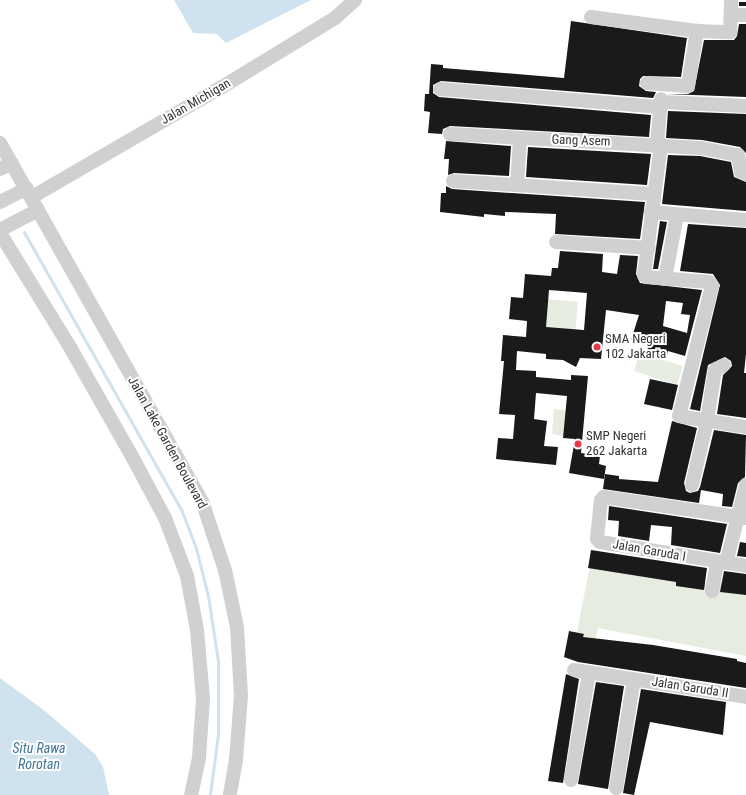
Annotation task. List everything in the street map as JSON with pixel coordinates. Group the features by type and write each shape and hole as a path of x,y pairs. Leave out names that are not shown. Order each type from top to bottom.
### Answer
{"street":[{"name":"Jalan Michigan","path":"32,198 236,79 335,18 355,0"},
{"path":"591,17 698,31 730,32 731,0"},
{"path":"731,15 746,15"},
{"path":"647,83 685,87 690,84 698,31"},
{"path":"663,84 660,104 659,144 651,212 649,248 644,275 665,279 709,282 712,286 679,416 746,428"},
{"path":"440,89 660,104 746,106"},
{"name":"Gang Asem","path":"450,134 659,144 736,154 741,158 741,172 746,174"},
{"path":"517,185 520,138"},
{"name":"Jalan Lake Garden Boulevard","path":"0,143 6,166 32,198 203,504 225,570 237,627 241,696 236,760 230,795"},
{"path":"453,181 653,194"},
{"path":"0,202 32,198"},
{"path":"32,198 0,231 71,348 134,460 165,518 187,576 197,630 203,698 199,758 190,795"},
{"path":"651,212 746,220"},
{"path":"665,279 677,215"},
{"path":"556,242 649,248"},
{"path":"692,485 707,421 716,370 724,365"},
{"path":"712,591 722,563 742,517 746,485"},
{"name":"Jalan Garuda I","path":"742,517 607,498 601,500 598,541 746,566"},
{"name":"Jalan Garuda II","path":"574,670 746,697"},
{"path":"571,780 589,672"},
{"name":"Jalan Garuda II","path":"616,788 634,679"}],"shaded area":[{"path":"546,299 578,302 575,333 543,329"},
{"path":"640,353 683,366 677,385 634,371"},
{"path":"554,409 568,411 565,436 552,434"},
{"path":"591,560 746,589 746,656 598,628 591,662 572,658"}],"water":[{"path":"174,0 311,0 226,43 217,34 193,33"},
{"name":"Situ Rawa Rorotan","path":"0,678 45,711 96,755 103,767 109,795 0,795"}],"building":[{"path":"739,2 746,2 746,6 739,6"},
{"path":"571,21 687,38 681,77 643,76 640,79 639,86 646,91 656,92 653,98 441,81 433,85 433,93 439,97 651,115 649,137 450,126 443,129 442,134 428,133 430,112 424,111 425,94 429,94 431,64 443,65 443,68 564,78"},
{"path":"739,24 746,24 746,97 667,94 688,94 694,91 704,40 734,40 737,36"},
{"path":"668,111 746,114 746,153 740,147 702,140 666,138"},
{"path":"446,141 511,146 509,176 454,173 448,175 449,159 444,159"},
{"path":"528,147 651,154 647,185 526,177"},
{"path":"668,155 700,156 731,162 734,177 746,182 746,211 662,204"},
{"path":"446,186 452,189 645,202 640,239 555,234 556,214 505,212 505,216 484,214 484,217 440,212 441,193 446,193"},
{"path":"660,221 667,222 658,269 653,269"},
{"path":"688,224 746,228 746,354 744,373 746,373 746,418 717,414 723,375 732,366 731,361 725,357 708,365 700,411 690,409 720,285 713,274 680,271"},
{"path":"560,251 603,254 602,272 617,274 620,255 638,256 636,274 640,283 702,290 685,356 668,351 666,359 646,353 649,345 631,340 639,315 606,310 601,359 580,358 576,367 563,360 546,359 546,354 517,351 516,370 536,371 536,377 571,380 571,375 588,376 581,453 600,456 599,464 606,466 604,479 569,473 575,439 563,438 567,396 536,393 534,419 547,421 544,446 558,447 556,465 496,459 498,438 513,439 515,415 499,414 504,361 501,361 503,335 526,337 527,321 509,319 511,297 523,298 525,274 551,276 552,268 558,268","holes":["549,290 587,293 584,330 546,327","666,301 683,303 681,314 690,315 687,333 663,326"]},
{"path":"650,379 678,385 672,410 644,404"},
{"path":"672,421 697,428 684,483 686,491 690,493 698,491 700,487 714,430 746,435 745,477 738,483 732,507 722,506 723,494 701,490 699,503 603,489 605,474 619,476 619,479 658,482"},
{"path":"609,506 727,524 720,553 671,545 672,527 651,525 649,541 618,536 619,521 608,520"},
{"path":"740,542 746,543 746,557 737,556"},
{"path":"591,550 707,568 704,590 676,586 676,582 588,568"},
{"path":"724,571 746,574 746,595 720,592"},
{"path":"569,631 584,634 583,637 653,645 737,659 737,661 746,663 746,688 578,662 564,657"},
{"path":"566,674 579,679 563,783 548,781"},
{"path":"596,682 624,686 608,789 578,784"},
{"path":"641,689 726,702 723,735 650,722 634,795 623,793"}],"waterway":[{"path":"24,232 181,509 196,548 208,596 218,661 218,734 210,795"}],"place":[{"name":"SMA Negeri 102 Jakarta","path":"597,347"},
{"name":"SMP Negeri 262 Jakarta","path":"578,444"}]}
